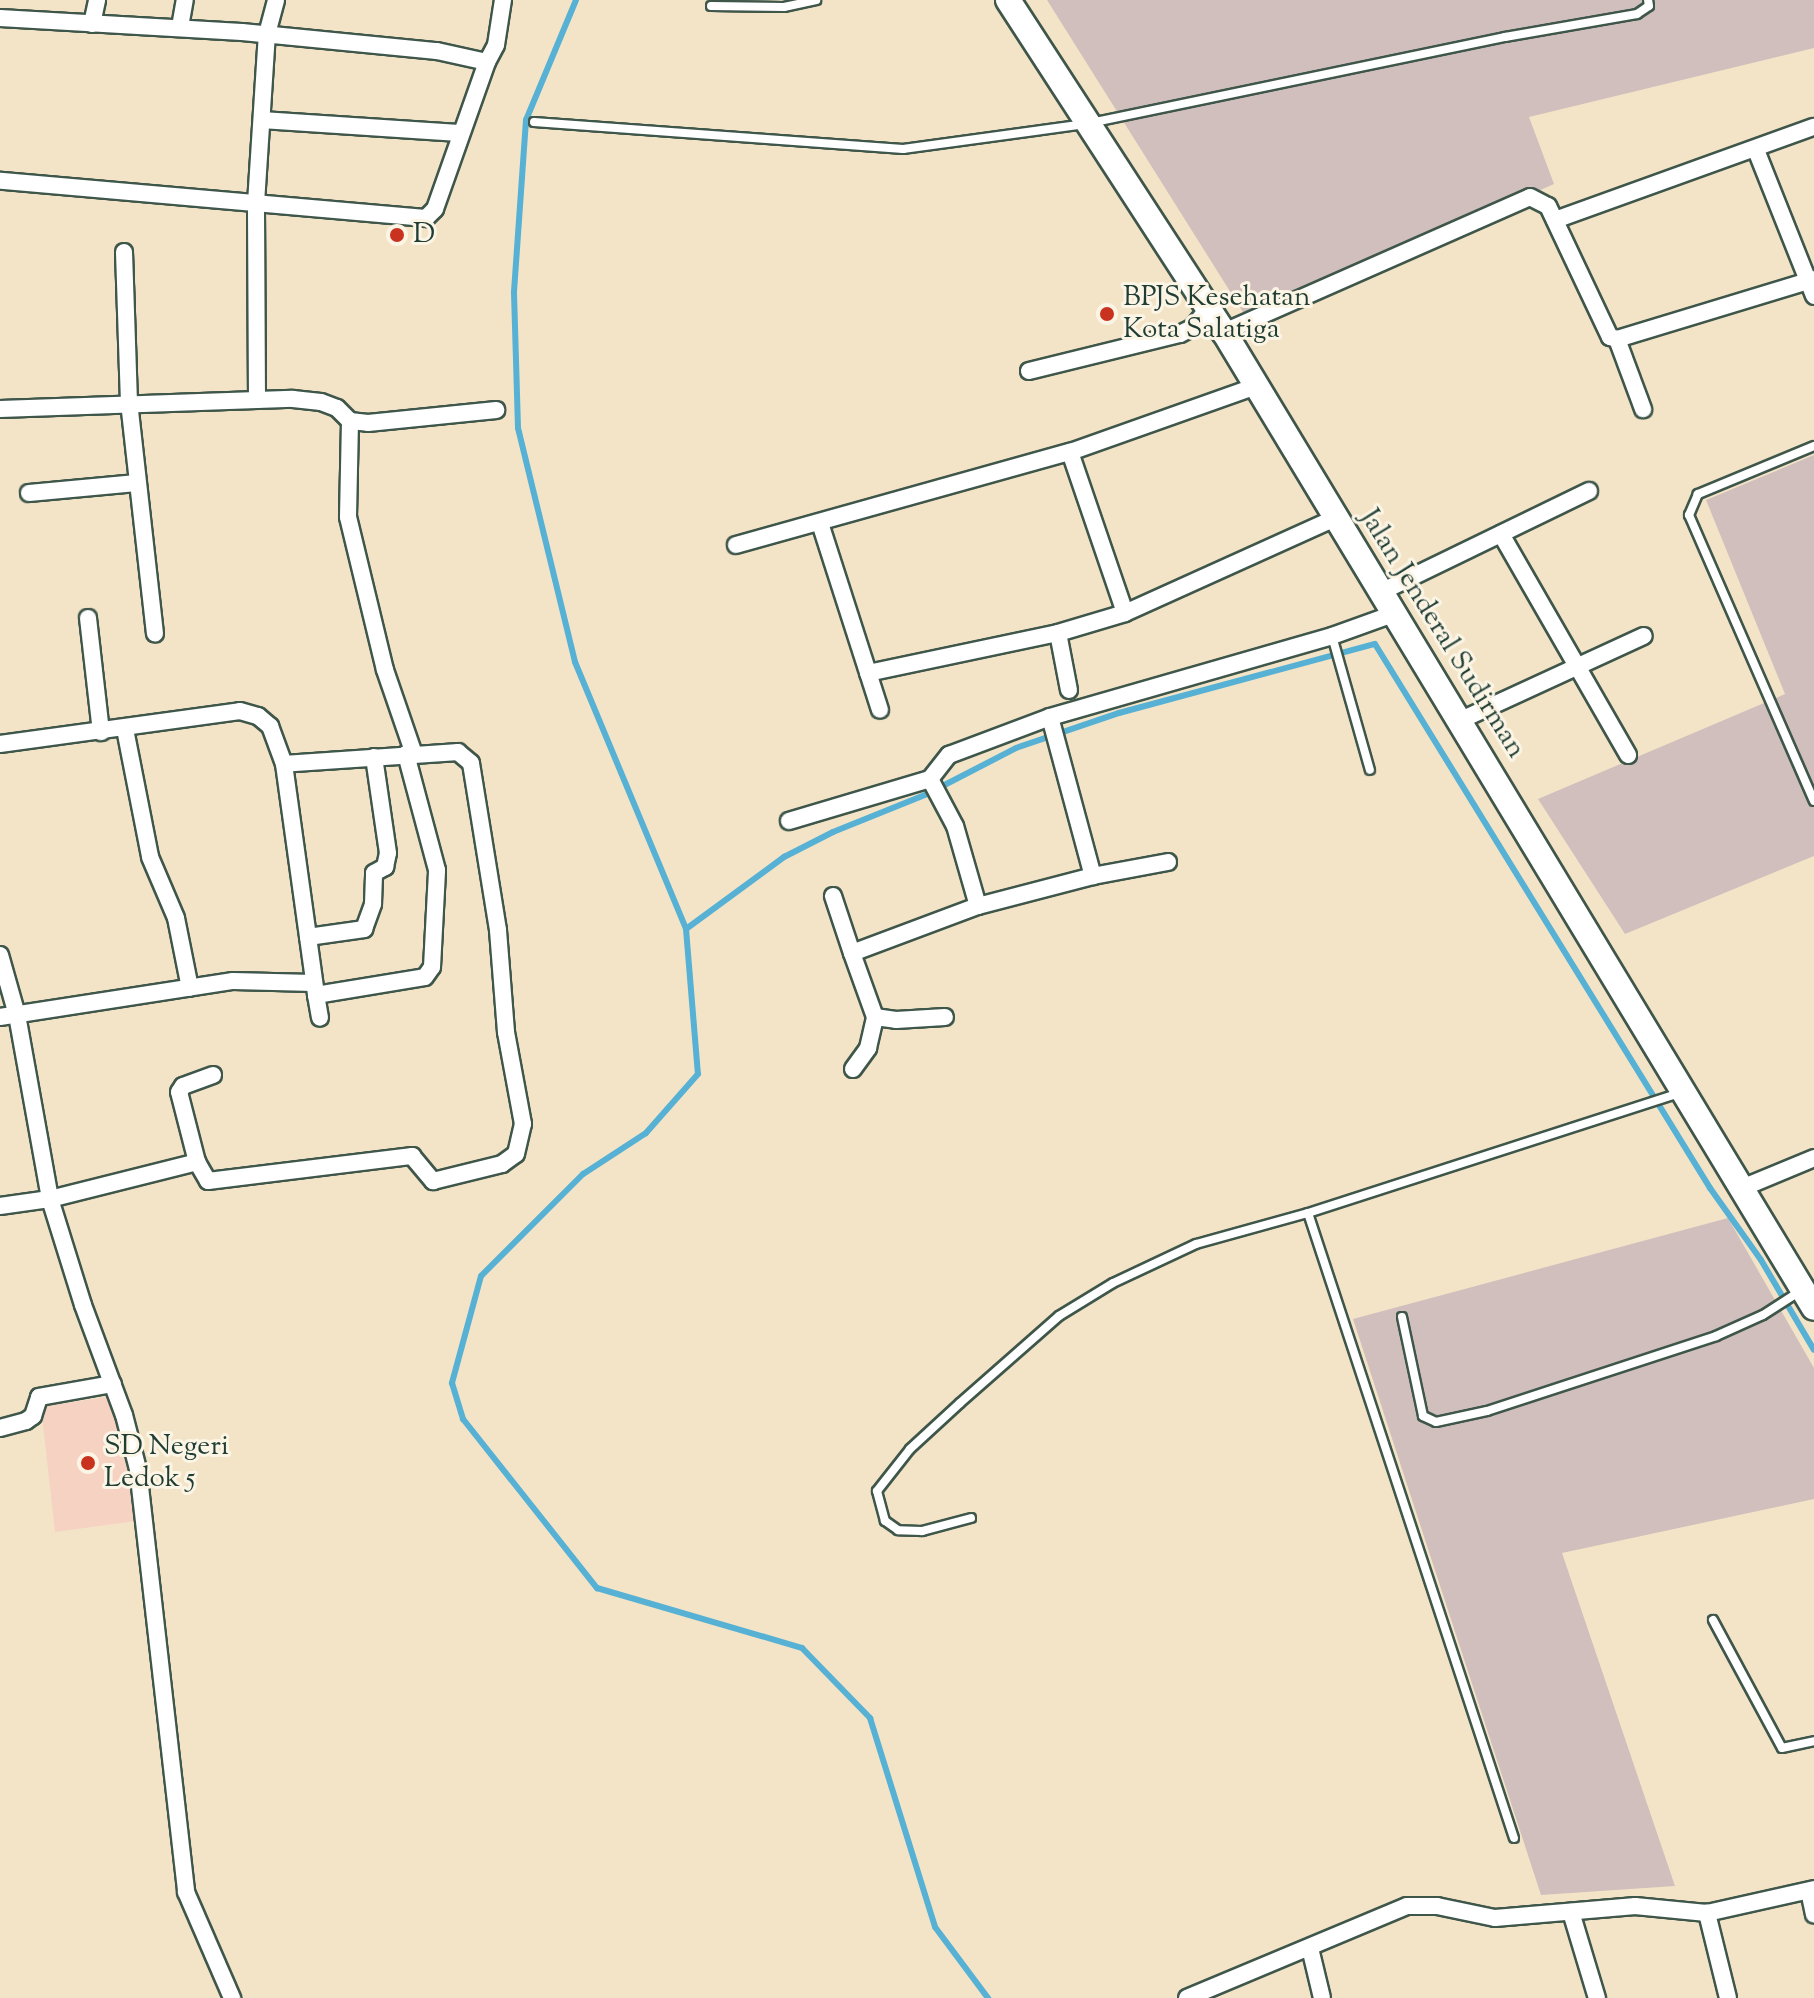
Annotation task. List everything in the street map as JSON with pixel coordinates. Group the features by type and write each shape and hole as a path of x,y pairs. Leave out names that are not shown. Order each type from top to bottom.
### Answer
{"main road":[{"name":"Jalan Jenderal Sudirman","path":"1008,0 1085,124 1224,332 1254,387 1383,591 1680,1092 1742,1188 1803,1298"}],"street":[{"path":"92,24 97,0"},
{"path":"180,27 185,0"},
{"path":"257,400 256,203 267,34 276,0"},
{"path":"0,181 426,218 435,209 459,133 496,45 503,0"},
{"path":"0,18 267,34 437,51 487,62"},
{"path":"262,120 459,133"},
{"path":"1555,220 1814,127"},
{"path":"1224,332 1530,197 1548,206 1610,337 1617,339 1812,286 1756,150"},
{"path":"124,252 129,402 155,634"},
{"path":"1029,371 1180,334 1192,328 1208,309"},
{"path":"1617,339 1643,409"},
{"path":"736,545 1070,452 1254,387"},
{"path":"0,409 129,402 321,402 337,408 350,421 368,423 496,410"},
{"path":"8,1016 233,981 315,989 425,977 432,967 437,870 348,517 350,421"},
{"path":"1070,452 1125,613"},
{"path":"29,493 137,483"},
{"path":"1383,591 1589,491"},
{"path":"868,673 1058,633 1125,613 1335,518"},
{"path":"820,523 880,710"},
{"path":"1501,534 1628,755"},
{"path":"789,821 932,783 949,755 1334,643 1396,613"},
{"path":"88,618 101,732"},
{"path":"1058,633 1069,690"},
{"path":"1461,720 1644,636"},
{"path":"0,744 240,711 258,716 270,726 284,764 320,1018"},
{"path":"1051,724 1093,876"},
{"path":"125,729 150,857 176,918 190,988"},
{"path":"213,1075 183,1086 179,1092 197,1162 208,1181 412,1156 433,1181 502,1164 516,1154 523,1124 506,1032 498,930 471,763 458,752 284,764"},
{"path":"308,937 364,929 373,904 374,873 385,867 388,853 374,757"},
{"path":"932,783 946,805 978,906"},
{"path":"852,953 978,906 1093,876 1168,862"},
{"path":"833,896 875,1017 868,1048 853,1069"},
{"path":"0,955 8,1016 50,1199 83,1305 113,1384 138,1469 186,1892 232,1998"},
{"path":"875,1017 896,1020 945,1017"},
{"path":"1742,1188 1814,1158"},
{"path":"0,1206 50,1199 197,1162"},
{"path":"0,1428 33,1416 39,1397 113,1384"},
{"path":"1187,1998 1210,1994 1407,1906 1437,1906 1495,1918 1659,1905 1707,1913 1811,1890 1814,1914"},
{"path":"1571,1912 1597,1998"},
{"path":"1707,1913 1728,1998"},
{"path":"1310,1948 1322,1998"}],"lane":[{"path":"711,6 784,7 816,0"},
{"path":"534,122 903,149 1085,124 1505,37 1637,14 1649,6 1648,0"},
{"path":"1814,446 1698,494 1689,515 1814,801"},
{"path":"1334,643 1370,770"},
{"path":"971,1518 922,1531 898,1530 885,1521 877,1491 910,1449 1059,1316 1113,1283 1196,1244 1308,1213 1680,1092"},
{"path":"1308,1213 1514,1838"},
{"path":"1402,1317 1423,1416 1436,1422 1487,1411 1618,1370 1716,1336 1803,1298"},
{"path":"1713,1620 1782,1748 1814,1741"}],"shaded area":[{"path":"1047,0 1814,0 1814,48 1529,117 1554,184 1248,320"},
{"path":"1814,455 1814,856 1625,934 1538,799 1785,694 1706,500"},
{"path":"1728,1218 1814,1368 1814,1499 1562,1553 1675,1886 1541,1895 1353,1319"},
{"name":"SD Negeri Ledok 5","path":"113,1396 143,1520 55,1532 41,1407"}],"waterway":[{"path":"576,0 526,120 514,293 518,428 575,662 686,929 698,1074 646,1133 583,1174 481,1276 452,1383 463,1419 597,1588 802,1648 870,1718 935,1927 988,1998"},
{"path":"686,929 784,857 833,832 927,794 1016,748 1119,713 1375,644 1710,1188 1761,1260 1814,1350"}],"place":[{"name":"D","path":"397,235"},
{"name":"BPJS Kesehatan Kota Salatiga","path":"1107,314"},
{"name":"SD Negeri Ledok 5","path":"88,1463"}]}
